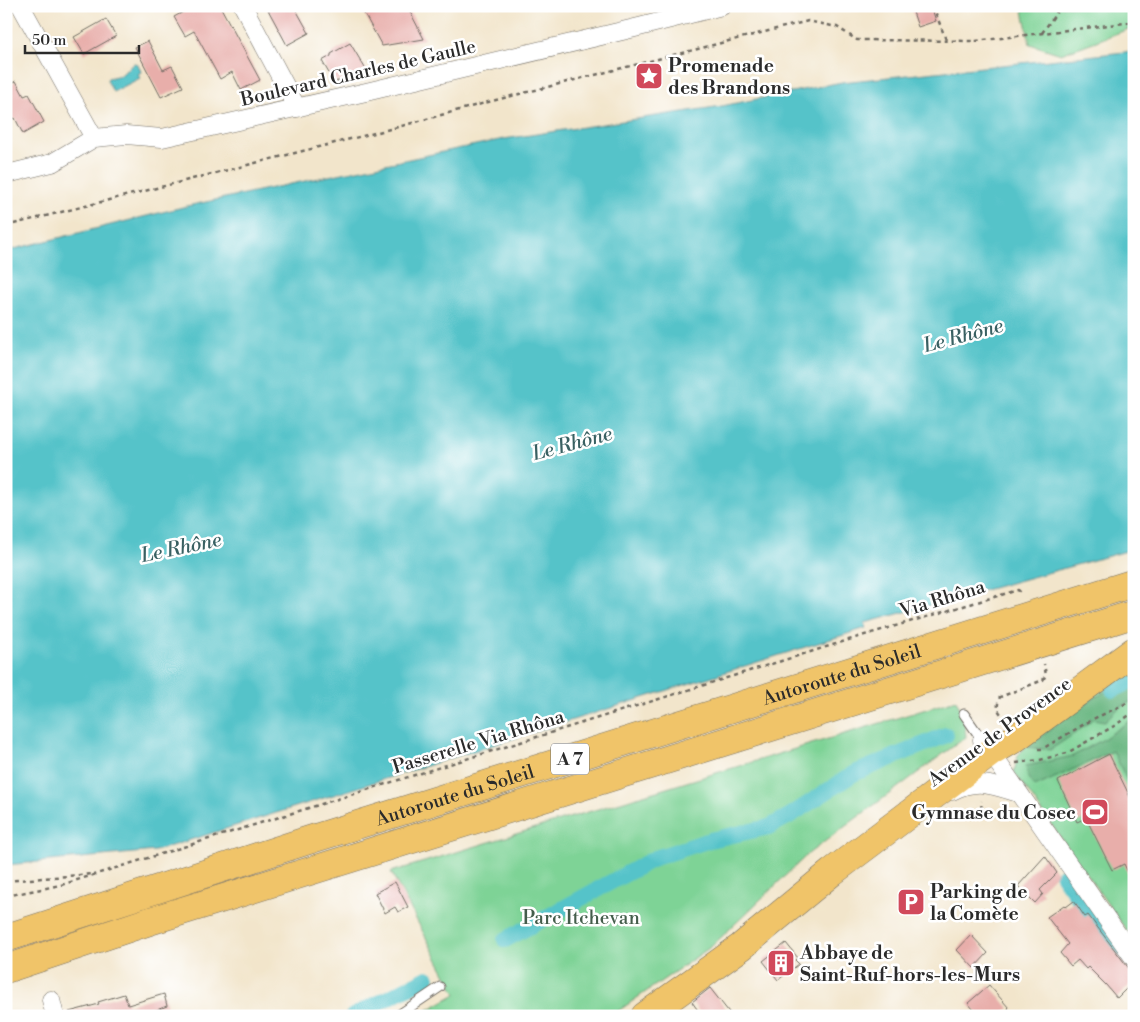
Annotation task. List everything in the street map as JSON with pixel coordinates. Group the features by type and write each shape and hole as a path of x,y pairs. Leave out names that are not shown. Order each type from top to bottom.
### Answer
{"main road":[{"name":"Autoroute du Soleil","path":"6,938 322,836 1134,582"},
{"name":"Autoroute du Soleil","path":"6,969 159,918 1134,614"},
{"name":"Avenue de Provence","path":"645,1016 741,947 832,872 918,808 986,746 1007,721 1063,682 1134,651"},
{"name":"Avenue de Provence","path":"741,947 767,914 803,876 986,746 1014,739 1134,651"}],"street":[{"path":"21,6 94,138"},
{"path":"243,6 296,108"},
{"name":"Boulevard Charles de Gaulle","path":"6,175 52,163 94,138 126,135 162,138 620,32 722,6"},
{"path":"986,746 1134,958"},
{"name":"Avenue de Provence","path":"918,808 956,788 971,783 983,783 1018,793"}],"lane":[{"path":"964,714 986,746"},
{"path":"397,1016 440,987"}],"path":[{"path":"933,6 946,41"},
{"path":"1042,33 1061,6"},
{"path":"6,226 808,21 837,27 857,40 946,41 976,41 1134,22"},
{"name":"Via Rhôna","path":"868,634 1018,590 1022,593"},
{"name":"Passerelle Via Rhôna","path":"96,874 868,634"},
{"path":"1007,721 998,710 997,704 1000,697 1043,680 1046,675 1044,663"},
{"path":"1016,763 1040,760 1068,753 1134,712"},
{"path":"6,881 96,874"},
{"path":"6,896 61,885 96,874"}],"green space":[{"path":"1022,6 1134,6 1134,27 1061,54 1030,44"},
{"path":"1134,676 1134,941 1014,772 1018,755 1030,742 1085,698"},
{"path":"1134,678 1134,701 1122,706 1105,721 1093,719 1050,750 1028,747 1076,709"},
{"name":"Parc Itchevan","path":"956,700 964,717 966,737 808,854 712,946 611,1016 417,1016 456,994 391,872"},
{"path":"1134,718 1134,795 1113,751 1035,787 1028,778 1026,766 1073,756 1102,740"}],"water":[{"name":"Le Rhône","path":"1134,51 1134,549 865,623 866,628 155,851 6,865 6,251 187,206 504,139 722,106 842,82"},
{"path":"134,63 138,64 141,72 138,74 140,78 113,92 107,80 108,78 121,75"}],"building":[{"path":"194,6 220,6 260,80 241,90 232,72 220,79 194,31 185,36 174,17"},
{"path":"266,6 294,6 309,33 287,45"},
{"path":"360,6 407,6 424,39 382,46"},
{"path":"911,6 931,6 936,21 918,27"},
{"path":"106,19 116,36 84,54 74,37"},
{"path":"148,41 163,70 172,66 183,87 161,97 135,47"},
{"path":"350,43 368,73 334,82 322,61"},
{"path":"16,81 24,96 29,94 44,122 23,134 15,118 12,119 6,109 6,86"},
{"name":"Gymnase du Cosec","path":"1109,754 1134,805 1134,885 1124,864 1112,870 1086,818 1077,822 1058,781"},
{"path":"1045,856 1057,873 1040,890 1043,894 1035,903 1018,886"},
{"path":"395,882 408,907 398,912 395,907 385,913 375,893"},
{"path":"1074,901 1085,917 1088,915 1134,975 1130,979 1133,982 1117,998 1088,967 1086,969 1078,960 1071,966 1060,953 1068,944 1047,917 1064,905 1066,907"},
{"path":"971,935 988,953 974,968 957,950"},
{"name":"Abbaye de Saint-Ruf-hors-les-Murs","path":"786,943 798,958 795,960 799,964 778,980 763,961"},
{"path":"989,985 1009,1008 1001,1016 979,1016 968,1003"},
{"path":"710,988 732,1016 702,1016 692,1002"},
{"path":"124,994 128,1005 164,994 167,1006 141,1016 70,1016 69,1012 99,1004 98,1002"}],"waterway":[{"path":"1113,690 1134,680"},
{"path":"505,940 655,858 710,840 769,827 791,815 853,774 946,735"},
{"path":"1063,876 1134,976"},
{"path":"353,1016 427,978"}],"place":[{"name":"Promenade des Brandons","path":"649,76"},
{"name":"Gymnase du Cosec","path":"1095,812"},
{"name":"Parking de la Comète","path":"911,902"},
{"name":"Abbaye de Saint-Ruf-hors-les-Murs","path":"781,963"}]}
